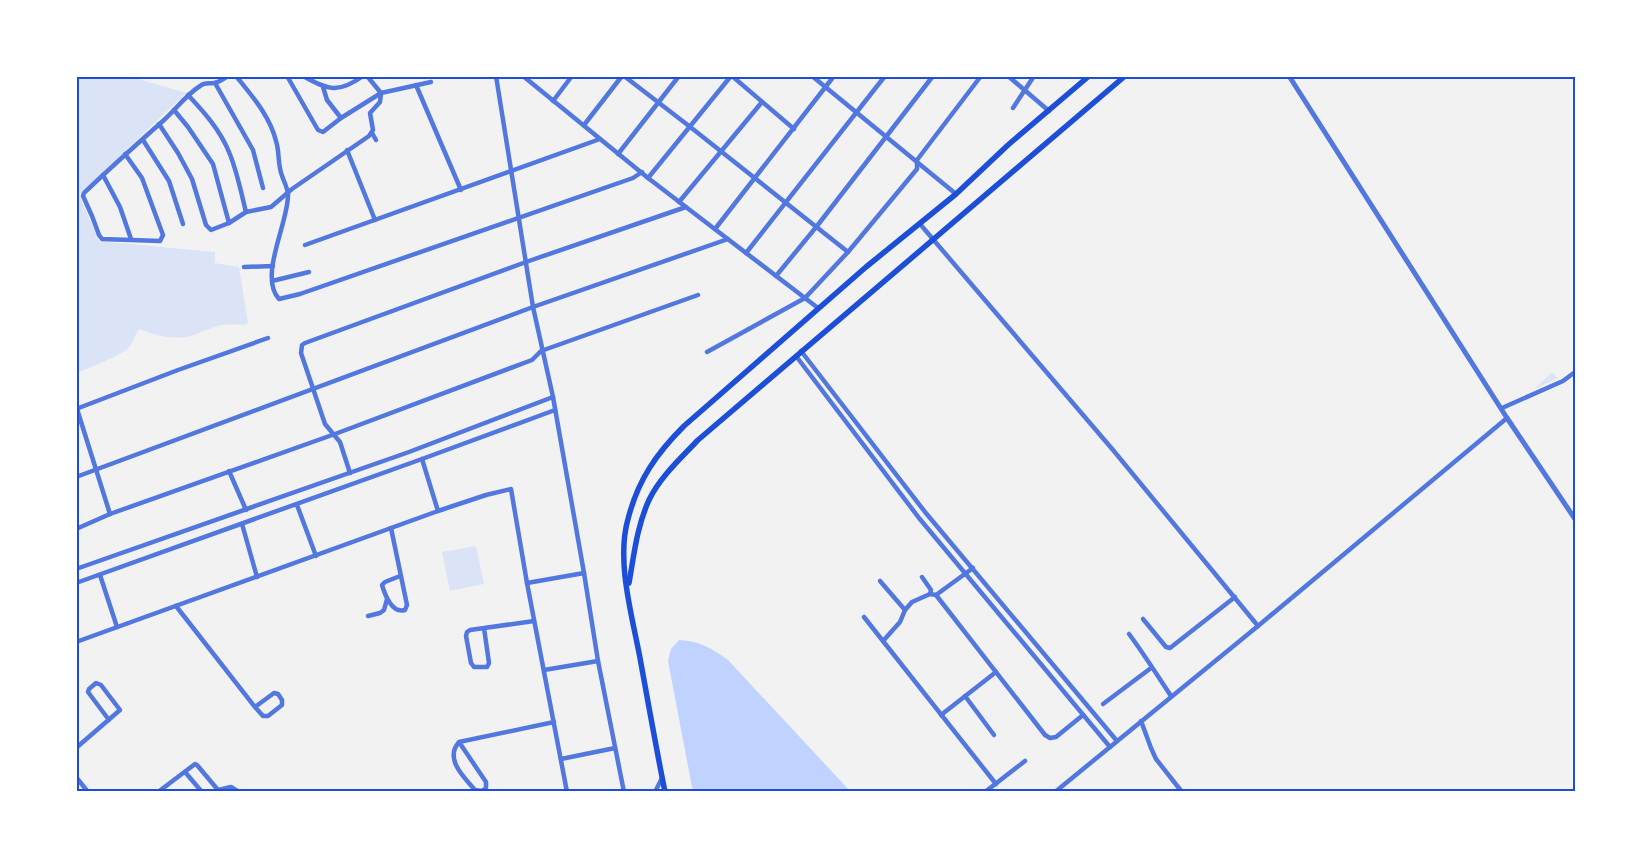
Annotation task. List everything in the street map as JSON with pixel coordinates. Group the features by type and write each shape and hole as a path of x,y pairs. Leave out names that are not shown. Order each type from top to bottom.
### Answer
{"main road":[{"path":"665,792 628,590 623,547 627,520 636,493 649,466 664,446 684,426 866,267 956,194 1008,145 1089,76"},
{"path":"628,590 637,538 650,499 666,476 698,440 1125,76"}],"street":[{"path":"236,76 263,110 273,130 277,143 280,169 288,192 273,266 272,281 275,294 279,299 300,294 518,218 632,178 642,172"},
{"path":"287,76 319,131 325,131 341,118 381,93 431,82"},
{"path":"303,76 322,88 341,118"},
{"path":"322,88 343,88 363,76"},
{"path":"367,76 381,93 380,102 370,113 372,133 376,140"},
{"path":"496,76 533,307 541,351 553,397 598,661 624,792"},
{"path":"522,76 648,178 818,308"},
{"path":"553,101 572,76"},
{"path":"584,125 623,76 690,126 848,252"},
{"path":"618,154 679,76"},
{"path":"648,178 732,76 794,129"},
{"path":"812,76 917,160 956,194"},
{"path":"715,229 834,76"},
{"path":"746,253 885,76"},
{"path":"776,276 933,76"},
{"path":"706,352 805,298 848,252 917,169 917,160 981,76"},
{"path":"1008,76 1049,111"},
{"path":"1013,108 1034,76"},
{"path":"1289,76 1507,418 1575,519"},
{"path":"125,154 142,178 164,235 162,240 157,242 101,238 83,196 103,175 125,154 174,110 188,95 202,84 215,83 227,77"},
{"path":"215,83 253,150 263,188"},
{"path":"416,86 461,190"},
{"path":"188,95 206,114 229,151 237,174 246,212"},
{"path":"680,202 720,150 762,102"},
{"path":"174,110 213,164 228,223"},
{"path":"159,124 178,153 192,180 209,229 228,223 246,212 271,207 288,192 372,133"},
{"path":"305,245 600,139"},
{"path":"142,140 169,181 183,224"},
{"path":"347,150 375,220"},
{"path":"103,175 120,207 131,239"},
{"path":"350,473 340,442 325,424 301,354 302,345 526,262 686,207"},
{"path":"920,224 1113,450 1258,626"},
{"path":"76,477 533,307 728,239"},
{"path":"244,267 273,266"},
{"path":"272,281 309,272"},
{"path":"76,529 110,514 335,434 532,360 541,351 698,295"},
{"path":"110,514 77,409 268,338"},
{"path":"801,351 925,512 1117,741"},
{"path":"796,356 919,518 1110,747"},
{"path":"1502,408 1563,381 1575,372"},
{"path":"76,569 350,473 553,397"},
{"path":"76,583 555,410"},
{"path":"1055,792 1258,626 1507,418"},
{"path":"497,419 500,430"},
{"path":"422,459 438,511"},
{"path":"229,471 246,510"},
{"path":"76,642 438,511 511,488 534,621 568,792"},
{"path":"297,504 316,556"},
{"path":"919,518 925,512"},
{"path":"242,524 257,577"},
{"path":"391,528 406,605 405,610 398,610 392,606 382,587 384,583 400,576"},
{"path":"944,548 951,542"},
{"path":"936,595 973,568"},
{"path":"527,583 584,573"},
{"path":"100,575 117,626"},
{"path":"922,577 931,590 930,594"},
{"path":"880,581 904,610"},
{"path":"882,641 900,622 904,610 912,602 930,594 936,595 1047,737 1056,737 1083,715"},
{"path":"1143,619 1166,647 1170,648 1235,597"},
{"path":"368,616 384,610 387,599"},
{"path":"176,606 255,707 263,716 267,716 280,706 282,700 278,694 274,693 255,707"},
{"path":"864,617 996,784"},
{"path":"484,628 489,663 487,667 474,667 471,663 466,634 470,630 484,628 534,621"},
{"path":"1129,634 1171,696"},
{"path":"1033,654 1040,648"},
{"path":"544,670 598,661"},
{"path":"1103,704 1151,668"},
{"path":"941,715 996,672"},
{"path":"76,748 110,720 120,711 120,708 101,685 96,683 88,692 110,720"},
{"path":"965,696 994,735"},
{"path":"1141,721 1156,759 1182,792"},
{"path":"459,742 486,782 484,790 475,790 457,768 454,755 455,746 459,742 554,722"},
{"path":"561,758 615,748"},
{"path":"985,792 1025,762"},
{"path":"158,792 192,765 196,764 218,791 231,787 239,792"},
{"path":"185,772 202,792"},
{"path":"76,777 85,791"},
{"path":"655,792 662,778"}],"shaded area":[{"path":"76,76 129,76 186,93 79,195 99,241 215,252 215,263 239,267 248,323 244,325 222,325 191,336 179,338 158,335 140,329 126,350 76,373"},
{"path":"1552,372 1558,378 1534,389"},
{"path":"476,546 484,584 450,591 442,552"}],"water":[{"path":"679,640 705,646 728,660 851,792 693,792 668,661 671,649"}]}
